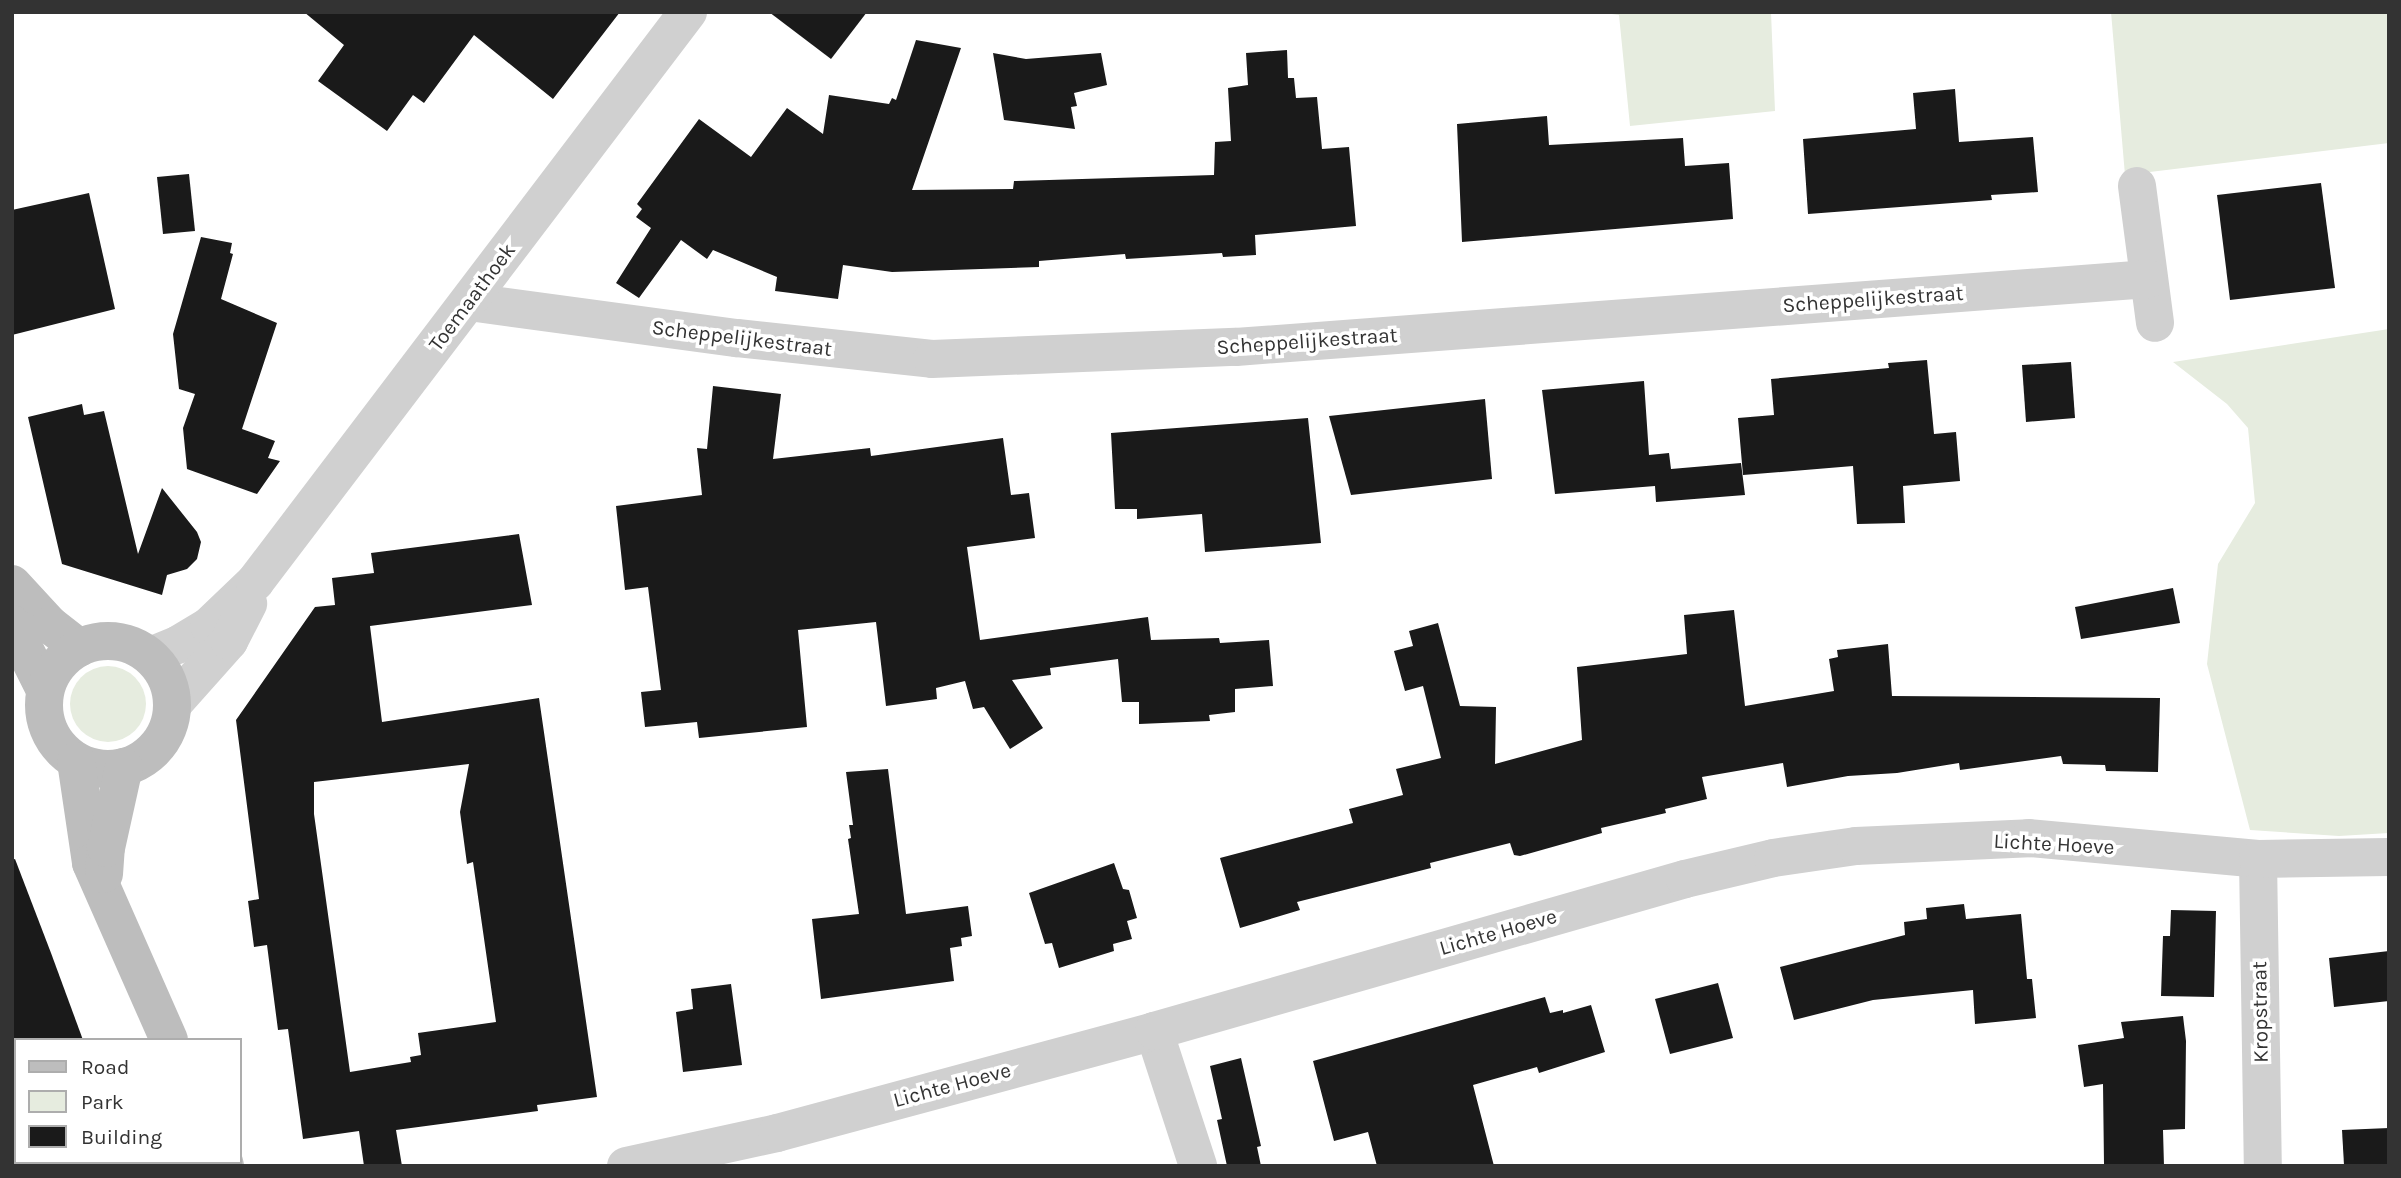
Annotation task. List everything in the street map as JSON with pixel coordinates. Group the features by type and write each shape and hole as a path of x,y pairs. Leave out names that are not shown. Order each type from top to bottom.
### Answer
{"main road":[{"path":"12,584 50,625 79,648"},
{"path":"12,624 45,690"},
{"path":"116,641 134,646 150,656 162,670 173,705 169,726 159,745 144,759 124,767 108,770 76,761 61,748 49,731 44,711 45,690 52,673 64,658 79,648 96,642 116,641"},
{"path":"76,761 91,863 104,887 132,961 168,1038"},
{"path":"104,887 106,848 124,767"}],"street":[{"name":"Toemaathoek","path":"150,656 180,644 209,626 256,582 688,12"},
{"path":"2137,187 2155,323"},
{"name":"Scheppelijkestraat","path":"469,302 633,325 932,359 1236,347 2148,279"},
{"name":"Toemaathoek","path":"173,705 229,642 243,618 256,582"},
{"name":"Lichte Hoeve","path":"626,1166 777,1133 1154,1031 1685,879 1773,858 1856,846 2029,838 2258,859 2389,857"},
{"name":"Kropstraat","path":"2258,859 2263,1166"},
{"path":"1154,1031 1198,1166"}],"green space":[{"path":"1597,12 1771,12 1775,111 1630,126 1619,15"},
{"path":"2111,12 2389,12 2389,143 2125,175"},
{"path":"2389,329 2389,833 2339,836 2250,830 2207,664 2218,564 2255,503 2248,428 2227,404 2173,362"},
{"path":"108,666 122,669 135,677 143,690 146,704 143,718 135,731 122,739 108,742 94,739 81,731 73,718 70,704 73,690 81,677 94,669"}],"building":[{"path":"304,12 620,12 553,99 474,35 424,103 413,95 387,131 318,81 344,45"},
{"path":"769,12 867,12 831,59"},
{"path":"916,40 961,48 912,190 1013,189 1014,181 1214,175 1215,142 1231,141 1228,88 1248,85 1246,53 1287,50 1288,78 1294,78 1296,98 1317,97 1322,149 1349,147 1356,226 1255,235 1256,255 1223,257 1222,253 1126,259 1125,254 1039,261 1039,267 892,272 843,265 838,299 775,291 777,277 713,250 707,259 681,240 639,298 616,283 651,228 636,217 642,209 637,204 699,119 751,157 787,108 823,134 829,95 889,104 892,98 896,100"},
{"path":"993,53 1026,59 1101,53 1107,85 1074,93 1077,106 1071,107 1075,129 1004,120"},
{"path":"1955,89 1959,142 2033,137 2038,192 1991,195 1992,200 1808,214 1803,139 1916,129 1913,93"},
{"path":"1547,116 1549,145 1683,138 1685,166 1729,163 1733,219 1462,242 1457,124"},
{"path":"189,174 195,231 163,234 157,177"},
{"path":"2321,183 2335,288 2230,300 2217,195"},
{"path":"89,193 115,309 12,335 12,210"},
{"path":"201,237 232,243 230,253 233,254 221,299 277,323 242,429 275,441 268,458 280,461 257,494 187,469 183,428 195,394 179,389 173,334"},
{"path":"1927,360 1934,434 1956,432 1960,481 1903,486 1905,523 1857,524 1853,466 1743,475 1738,418 1774,415 1771,379 1889,368 1888,363"},
{"path":"2071,362 2075,418 2026,422 2022,365"},
{"path":"1644,381 1649,455 1669,453 1671,469 1741,463 1745,495 1656,502 1655,486 1555,494 1542,390"},
{"path":"713,386 781,394 773,459 870,448 871,456 1003,438 1011,495 1029,493 1035,538 967,547 980,640 1148,617 1151,640 1219,638 1220,643 1269,640 1273,686 1235,689 1235,712 1209,715 1210,721 1139,724 1139,702 1122,702 1118,659 1050,668 1051,675 1012,680 1043,728 1010,749 984,707 973,709 965,681 936,688 937,699 886,706 876,622 798,630 807,727 699,738 697,722 645,727 641,692 661,690 648,587 625,590 616,506 702,495 697,448 707,449"},
{"path":"1485,399 1492,479 1351,495 1329,416"},
{"path":"82,404 84,415 104,411 138,554 162,488 197,532 201,542 197,559 187,569 167,575 162,595 62,564 28,417"},
{"path":"1308,418 1321,543 1205,552 1202,514 1137,519 1137,509 1115,509 1111,433"},
{"path":"519,534 532,605 370,626 382,722 539,698 597,1097 537,1105 538,1111 396,1130 402,1166 364,1166 359,1131 303,1139 288,1029 278,1030 267,945 254,947 248,901 259,899 236,720 315,607 335,605 332,578 374,573 371,553","holes":["469,764 460,812 467,864 473,862 496,1022 418,1033 421,1055 410,1057 411,1062 350,1072 314,814 314,782"]},
{"path":"2173,588 2180,623 2081,639 2075,607"},
{"path":"1734,610 1745,706 1834,691 1829,659 1838,657 1837,650 1888,644 1892,696 2160,698 2158,772 2106,771 2105,765 2063,764 2061,756 1960,770 1959,763 1897,773 1848,776 1787,787 1783,763 1702,777 1707,799 1665,809 1666,813 1601,828 1602,833 1520,856 1514,855 1510,843 1430,863 1431,868 1297,902 1300,910 1240,928 1220,858 1353,823 1349,809 1403,795 1396,769 1441,758 1423,686 1405,691 1394,651 1413,646 1409,631 1438,623 1460,706 1496,707 1495,764 1582,740 1577,667 1687,654 1684,615"},
{"path":"888,769 906,914 968,906 972,936 961,938 962,946 950,948 954,981 821,999 812,919 859,914 848,839 851,838 849,825 853,825 846,772"},
{"path":"15,859 82,1038 12,1040 12,860"},
{"path":"1114,863 1123,889 1129,890 1137,918 1127,921 1132,939 1113,944 1114,951 1059,968 1052,943 1045,944 1029,893"},
{"path":"1964,904 1966,919 2021,914 2027,979 2032,979 2036,1018 1975,1024 1973,990 1873,1000 1794,1020 1780,967 1905,935 1904,922 1927,919 1926,908"},
{"path":"2171,910 2216,911 2214,997 2161,996 2163,936 2170,936"},
{"path":"2389,951 2389,1001 2334,1007 2329,958"},
{"path":"1718,983 1733,1038 1670,1054 1655,999"},
{"path":"731,984 742,1065 683,1072 676,1012 693,1009 691,989"},
{"path":"1545,997 1550,1013 1563,1010 1563,1013 1591,1005 1605,1052 1539,1073 1537,1067 1473,1085 1494,1166 1377,1166 1368,1132 1334,1141 1313,1061"},
{"path":"2183,1016 2186,1041 2185,1129 2163,1130 2164,1166 2104,1165 2103,1084 2084,1087 2078,1045 2124,1038 2121,1022"},
{"path":"1241,1058 1261,1146 1257,1147 1261,1166 1227,1166 1217,1120 1222,1119 1210,1066"},
{"path":"2389,1128 2389,1164 2344,1165 2342,1130"}]}
